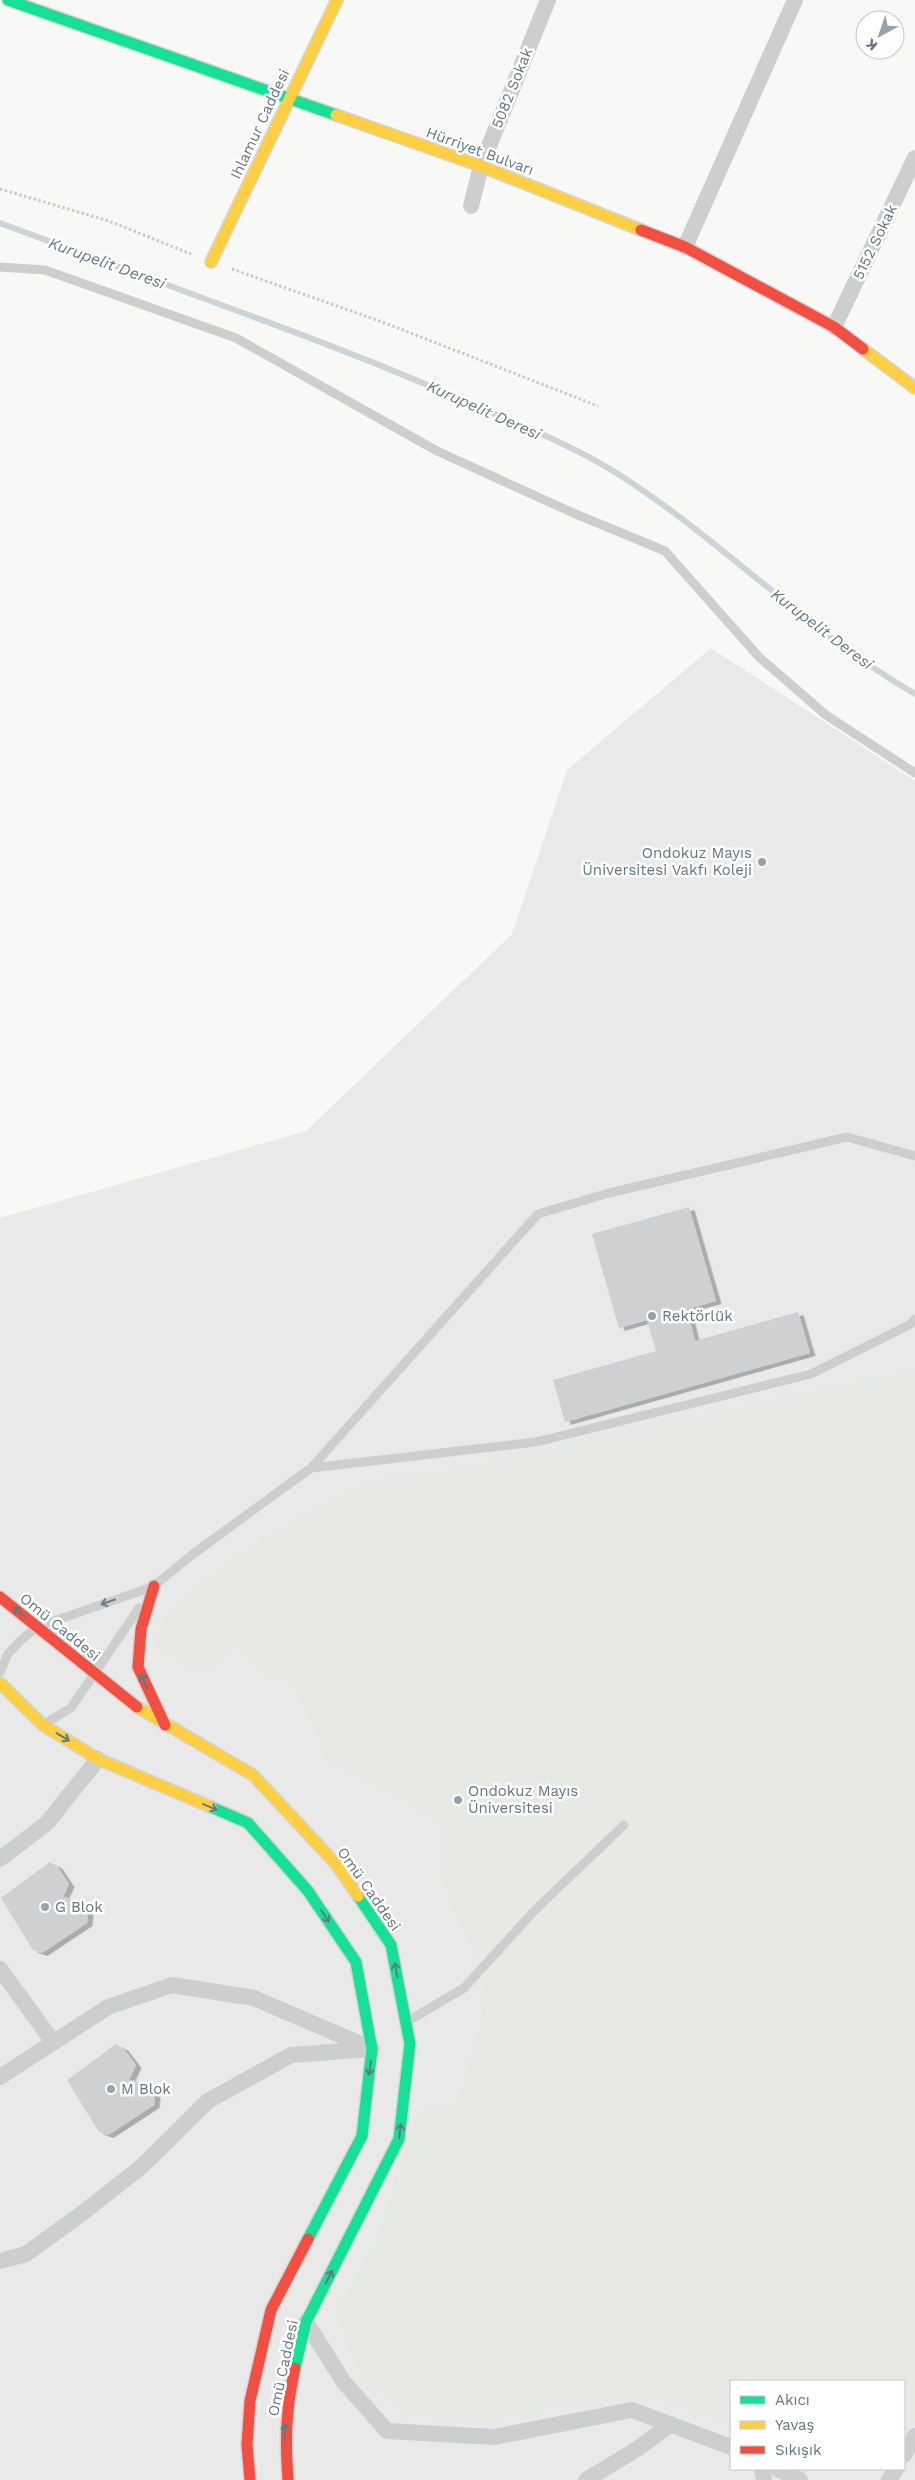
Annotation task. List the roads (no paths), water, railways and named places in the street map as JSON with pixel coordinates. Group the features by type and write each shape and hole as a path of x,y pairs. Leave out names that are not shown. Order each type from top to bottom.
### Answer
{"street":[{"name":"Hürriyet Bulvarı","path":"8,0 287,100 481,166 686,247 834,327 915,388"},
{"name":"Ihlamur Caddesi","path":"211,262 287,100 337,0"},
{"name":"5082 Sokak","path":"470,206 481,166 548,0"},
{"path":"686,247 795,0"},
{"name":"5152 Sokak","path":"834,327 915,158"},
{"path":"154,1586 141,1629 138,1667 165,1725"},
{"name":"Omü Caddesi","path":"0,1597 129,1702 165,1725 253,1775 336,1864 391,1945 410,2044 399,2140 306,2322 287,2404 285,2440 288,2480"},
{"name":"Omü Caddesi","path":"0,1683 42,1725 98,1759 248,1823 308,1892 356,1962 372,2049 362,2136 271,2310 250,2401 247,2445 250,2480"},
{"path":"0,1859 47,1823 98,1759"},
{"path":"0,1969 53,2042"},
{"path":"2,2073 108,2007 172,1985 254,1998 372,2049"},
{"path":"0,2261 26,2254 81,2214 140,2168 208,2101 291,2055 372,2049"},
{"path":"306,2322 343,2381 388,2431 494,2437 632,2410 730,2447"},
{"path":"586,2480 637,2449 671,2424"},
{"path":"905,2453 915,2436"},
{"path":"780,2470 800,2480"}],"lane":[{"path":"0,268 45,270 236,338 437,451 571,512 665,551 759,657 826,715 915,773"},
{"path":"42,1725 71,1708 154,1586 193,1554 311,1468 538,1214 609,1193 847,1137 915,1156"},
{"path":"311,1468 536,1442 811,1374 909,1325 915,1319"},
{"path":"0,1672 8,1654 37,1627 154,1586"},
{"path":"406,2022 464,1988 535,1910 624,1825"}],"waterway":[{"name":"Kurupelit Deresi","path":"0,223 352,354 516,423 599,462 656,500 693,528 838,643 915,694"}],"place":[{"name":"Ondokuz Mayıs Üniversitesi Vakfı Koleji","path":"762,862"},
{"name":"Rektörlük","path":"652,1316"},
{"name":"Ondokuz Mayıs Üniversitesi","path":"458,1800"},
{"name":"G Blok","path":"45,1907"},
{"name":"M Blok","path":"111,2089"}]}
